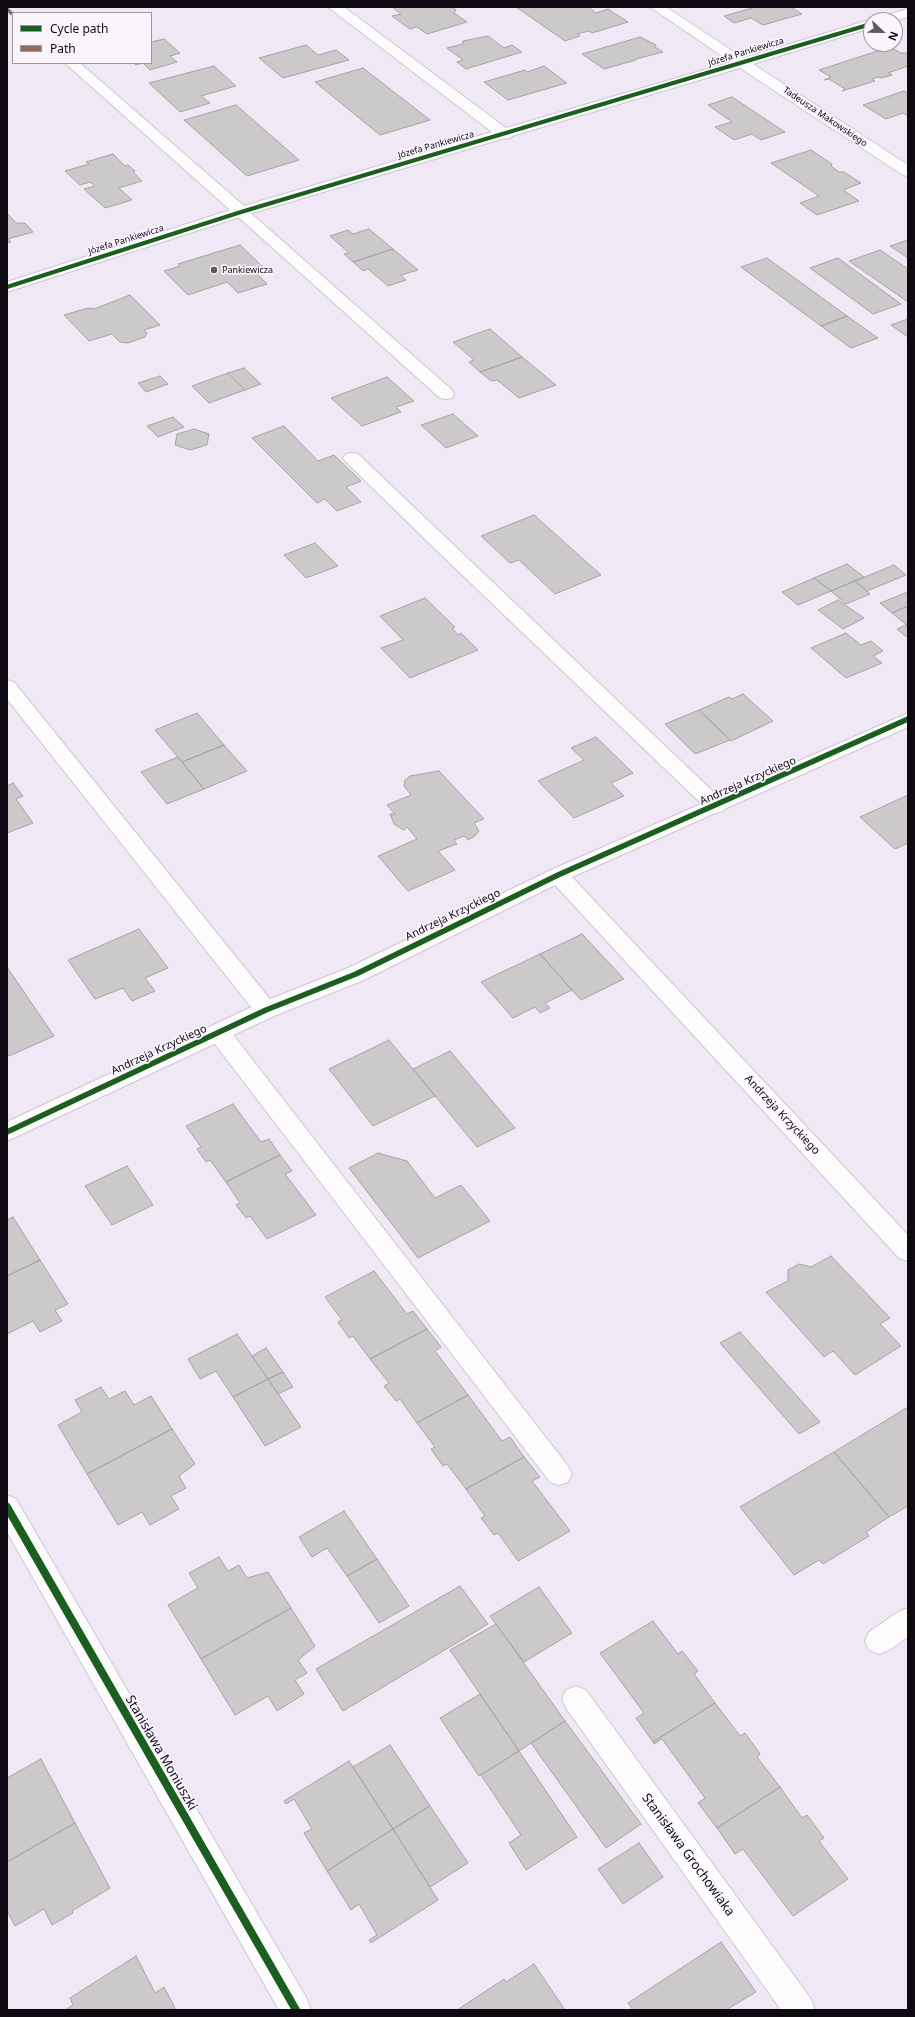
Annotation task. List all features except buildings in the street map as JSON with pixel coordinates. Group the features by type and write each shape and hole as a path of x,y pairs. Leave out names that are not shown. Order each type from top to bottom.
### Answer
{"street":[{"name":"Józefa Pankiewicza","path":"335,7 505,134"},
{"name":"Józefa Pankiewicza","path":"657,7 742,62"},
{"name":"Józefa Pankiewicza","path":"7,287 241,212 863,26"},
{"name":"Tadeusza Makowskiego","path":"742,62 908,172"},
{"path":"73,64 446,394"},
{"path":"352,458 437,541 716,806"},
{"path":"7,686 266,1010"},
{"name":"Andrzeja Krzyckiego","path":"7,1132 266,1010 356,974 558,875 907,721"},
{"name":"Andrzeja Krzyckiego","path":"558,875 908,1251"},
{"path":"219,1033 559,1474"},
{"name":"Stanisława Moniuszki","path":"7,1507 296,2010"},
{"path":"879,1641 908,1621"},
{"name":"Stanisława Grochowiaka","path":"576,1699 800,2010"}],"marked path":[{"path":"7,9 12,14"}],"cycle path":[{"path":"7,287 241,212 863,26"},
{"path":"7,1132 266,1010 356,974 558,875 716,806 908,719"},
{"path":"7,1507 296,2010"}],"place":[{"name":"Pankiewicza","path":"214,270"}]}
